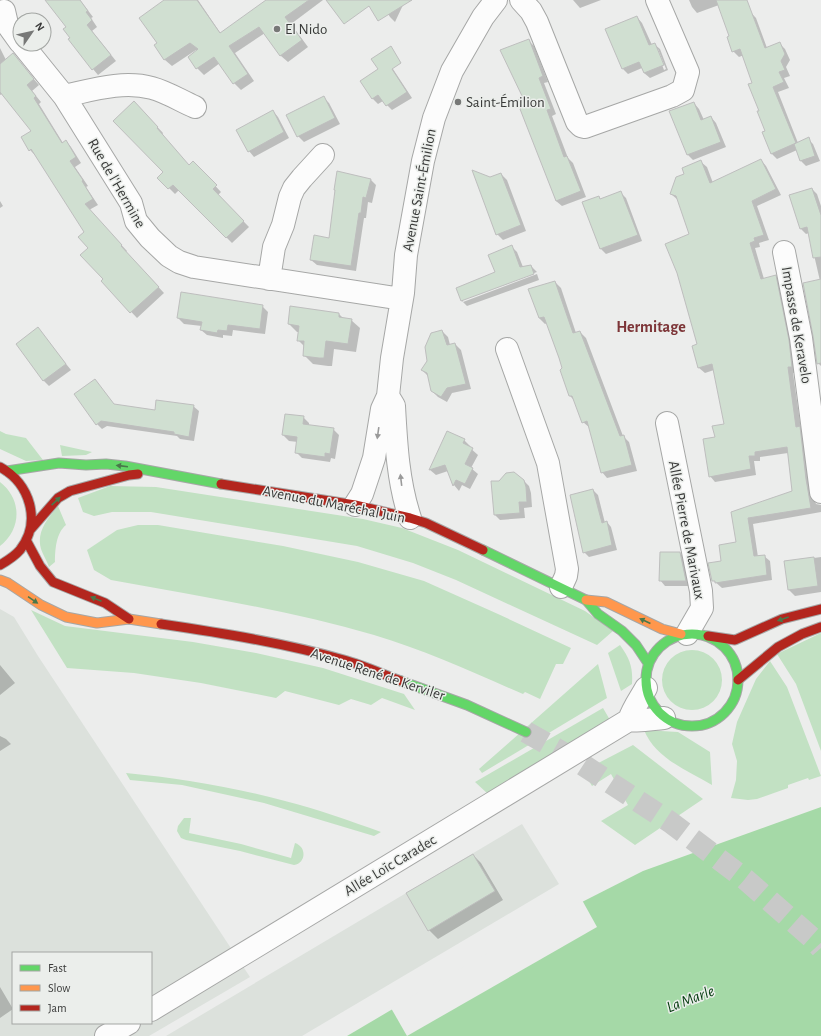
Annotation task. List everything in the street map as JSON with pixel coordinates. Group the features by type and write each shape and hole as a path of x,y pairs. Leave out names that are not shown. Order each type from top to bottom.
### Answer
{"main road":[{"name":"Avenue du Maréchal Juin","path":"4,469 59,464 86,466 106,464 125,466 301,498 355,505 410,518 426,524 586,600 606,602 662,629 690,634 735,640 782,619 821,609"},
{"path":"0,566 18,553 30,530 32,517 30,503 18,479 4,469"},
{"name":"Avenue du Maréchal Juin","path":"30,530 58,498 70,491 129,475 161,473"},
{"name":"Avenue René de Kerviler","path":"26,540 40,566 54,582 105,603 130,619"},
{"name":"Avenue René de Kerviler","path":"0,580 8,583 41,605 66,617 97,623 130,619 218,632 285,645 345,660 467,705 526,732"},
{"name":"Avenue du Maréchal Juin","path":"586,600 598,614 622,631 636,645 648,662"},
{"path":"738,680 778,647 802,634 821,627"},
{"path":"690,634 716,640 728,651 735,664 738,680 734,701 719,718 710,723 686,727 675,724 664,718 655,710 649,699 645,675 648,662 660,646 668,640 690,634"}],"street":[{"name":"Avenue Saint-Émilion","path":"355,505 362,494 374,458 382,409 388,396 392,358 402,299 406,255 421,169 434,118 452,71 483,17 496,0"},
{"path":"521,0 531,11 537,22 577,122 585,128 672,96 683,90 688,72 658,0"},
{"name":"Rue de l'Hermine","path":"7,7 7,24 12,31"},
{"name":"Rue de l'Hermine","path":"28,52 64,96 131,203 136,221 169,256 194,267 402,299"},
{"path":"64,96 106,87 132,85 153,88 195,107"},
{"path":"268,279 274,248 294,188 323,156"},
{"name":"Impasse de Keravelo","path":"784,252 801,338 821,492"},
{"path":"507,349 548,463 567,569 566,576 561,587"},
{"name":"Avenue Saint-Émilion","path":"388,396 394,406 401,482 404,501 410,518"},
{"name":"Allée Pierre de Marivaux","path":"667,424 701,591 702,608 690,634"},
{"path":"630,720 632,709 640,700 646,688"},
{"name":"Allée Loïc Caradec","path":"152,1009 630,720 638,722 648,719 664,718"},
{"path":"106,1036 127,1024"}],"shaded area":[{"path":"0,431 6,434 26,438 43,460 26,461 0,449"},
{"path":"60,445 92,452 86,455 62,456"},
{"path":"0,482 12,497 16,514 12,531 0,546"},
{"path":"110,486 156,487 363,519 402,528 458,550 585,611 613,631 597,645 456,580 413,563 357,546 151,512 112,512 94,516 83,512 78,498"},
{"path":"58,506 66,525 58,537 55,562 49,567 41,549 40,537 50,515"},
{"path":"138,525 158,525 283,546 358,562 424,581 571,648 563,664 556,664 540,699 525,692 523,694 431,655 374,635 276,611 111,580 94,570 87,550 117,530"},
{"path":"0,609 14,617 38,656 250,977 149,1036 0,1036"},
{"path":"31,610 65,626 193,642 256,653 323,668 404,694 415,710 382,698 371,705 351,699 339,705 285,691 276,698 201,683 134,673 67,668"},
{"path":"821,633 821,751 796,684 777,654"},
{"path":"620,645 630,663 632,678 632,684 621,691 608,653"},
{"path":"686,650 698,650 709,655 717,663 722,674 720,692 709,705 698,710 686,710 675,705 667,697 662,686 662,674 667,663 675,655"},
{"path":"770,661 787,687 821,776 809,780 808,778 788,785 788,788 757,799 748,800 731,798 736,780 737,761 732,744 737,722 756,679"},
{"path":"598,664 607,698 482,773 479,769"},
{"path":"603,708 610,720 488,794 475,782"},
{"path":"644,730 678,732 710,752 712,785 673,763 664,756 649,740"},
{"path":"633,745 703,799 635,845 601,821 628,805 611,774 592,786 583,771"},
{"path":"126,773 246,791 322,811 381,832 374,836 264,803 182,785 130,780"},
{"path":"184,818 191,818 189,833 241,844 291,858 295,843 302,848 304,855 298,864 294,865 240,851 186,840 181,838 177,831 178,826"},
{"path":"522,824 559,884 302,1036 166,1036"}],"water":[{"name":"La Marle","path":"821,807 821,1036 347,1036 430,987 580,903 643,871"}],"pier":[{"path":"582,900 597,927 407,1036 391,1008"}],"building":[{"path":"45,0 80,0 88,11 86,12 92,20 87,25 111,55 92,70 68,39 70,38 63,29 66,27"},
{"path":"164,0 197,0 220,33 266,0 309,0 285,17 302,40 280,56 259,27 229,46 248,74 233,84 214,57 196,69 188,57 198,49 190,43 164,60 154,45 157,43 139,18"},
{"path":"326,0 412,0 378,21 369,6 344,24"},
{"path":"716,0 747,0 765,48 780,42 785,54 781,61 785,70 779,72 784,82 773,87 796,143 771,154 762,132 765,131 748,84 752,83 740,49 732,52 727,37 729,36"},
{"path":"637,16 649,45 655,43 664,65 644,73 639,62 622,69 605,29"},
{"path":"529,39 543,76 539,78 551,109 547,110 564,157 567,156 581,191 556,201 520,109 518,100 523,98 500,50"},
{"path":"391,46 401,63 392,69 407,92 386,106 378,95 372,99 360,81 378,69 371,59"},
{"path":"13,53 34,79 27,85 36,96 34,98 62,143 66,140 76,157 70,161 83,180 82,181 93,199 85,204 159,287 130,313 101,281 103,279 80,255 88,248 78,237 84,232 31,149 29,151 21,137 31,131 0,92 0,64"},
{"path":"324,96 335,118 297,137 286,115"},
{"path":"134,101 158,127 157,128 189,165 193,161 217,185 213,189 244,221 226,238 173,185 168,189 157,178 163,172 113,121"},
{"path":"694,102 701,120 711,116 721,142 687,155 669,111"},
{"path":"273,110 284,132 248,152 236,130"},
{"path":"809,137 815,156 800,161 794,144"},
{"path":"761,159 776,189 752,201 764,235 754,238 755,241 750,243 761,279 776,275 789,340 792,367 788,367 791,390 796,427 800,426 811,508 748,518 754,556 765,555 767,575 715,583 715,581 712,581 708,563 721,561 719,545 736,542 731,512 792,491 787,447 755,452 755,456 749,456 751,469 709,477 703,439 715,437 712,426 724,424 712,364 698,368 692,346 697,344 677,273 665,244 689,234 676,196 670,194 676,177 684,174 682,168 701,160 710,183"},
{"path":"472,170 490,177 501,173 521,225 496,235"},
{"path":"337,171 371,179 366,198 363,197 361,213 359,213 351,266 310,260 314,235 329,238"},
{"path":"812,188 821,215 821,257 813,258 807,227 800,229 789,195"},
{"path":"621,191 638,235 600,249 582,202 599,196 600,199"},
{"path":"512,245 520,267 531,265 534,274 461,301 456,288 495,272 488,255"},
{"path":"821,279 821,363 817,364 803,283"},
{"path":"555,281 573,333 580,331 620,436 624,435 632,465 601,473 587,421 582,423 572,396 569,396 560,370 562,368 559,358 544,317 539,318 528,289"},
{"path":"181,292 263,305 260,329 228,325 227,331 218,330 217,333 200,330 202,322 177,318"},
{"path":"290,306 339,313 339,317 352,319 348,344 326,341 324,358 303,356 304,341 297,341 299,326 288,324"},
{"path":"38,327 66,364 43,381 16,344"},
{"path":"442,330 447,345 455,343 466,384 447,388 441,397 431,391 427,373 421,370 427,361 425,347 431,333"},
{"path":"95,379 114,404 155,410 156,400 194,405 189,437 174,434 174,432 101,421 96,425 74,394"},
{"path":"285,414 304,416 303,424 334,428 330,454 325,453 325,457 295,453 297,437 282,435"},
{"path":"447,431 465,439 463,443 473,448 465,464 473,468 465,484 456,480 453,486 445,465 429,470"},
{"path":"514,472 524,480 527,502 519,502 520,513 494,515 491,481 499,481 506,473"},
{"path":"593,489 602,523 607,521 612,545 583,553 570,495"},
{"path":"660,552 680,552 686,581 659,581"},
{"path":"814,557 818,586 788,590 784,561"},
{"path":"473,854 495,891 428,931 406,893"}],"tunnel":[{"path":"526,732 574,759 670,822 745,879 812,938 821,948"}],"traffic: fast":[{"path":"7,471 59,463 86,465 106,464 125,466 221,484"},
{"path":"483,550 586,600 598,614 622,631 636,645 648,663"},
{"path":"683,634 701,634 718,641 731,654 738,671 738,680 738,689 731,706 718,719 701,726 683,726 666,719 653,706 646,689 646,671 653,654 666,641 683,634"},
{"path":"401,681 467,705 526,732"}],"traffic: slow":[{"path":"0,580 8,583 41,605 66,617 97,623 129,619 161,624"},
{"path":"586,600 606,602 662,629 681,634"}],"traffic: jam":[{"path":"0,467 19,483 30,504 31,516 27,539 20,550 13,557 0,565"},
{"path":"30,530 58,498 70,491 129,475 138,474"},
{"path":"221,484 355,505 410,518 426,523 483,550"},
{"path":"26,540 40,566 53,582 105,603 129,619"},
{"path":"708,636 735,640 782,619 821,609"},
{"path":"161,624 299,648 351,662 401,681"},
{"path":"738,680 778,647 802,634 821,627"}],"place":[{"name":"El Nido","path":"277,29"},
{"name":"Saint-Émilion","path":"458,102"}],"district":[{"name":"Hermitage","path":"651,326"}]}
